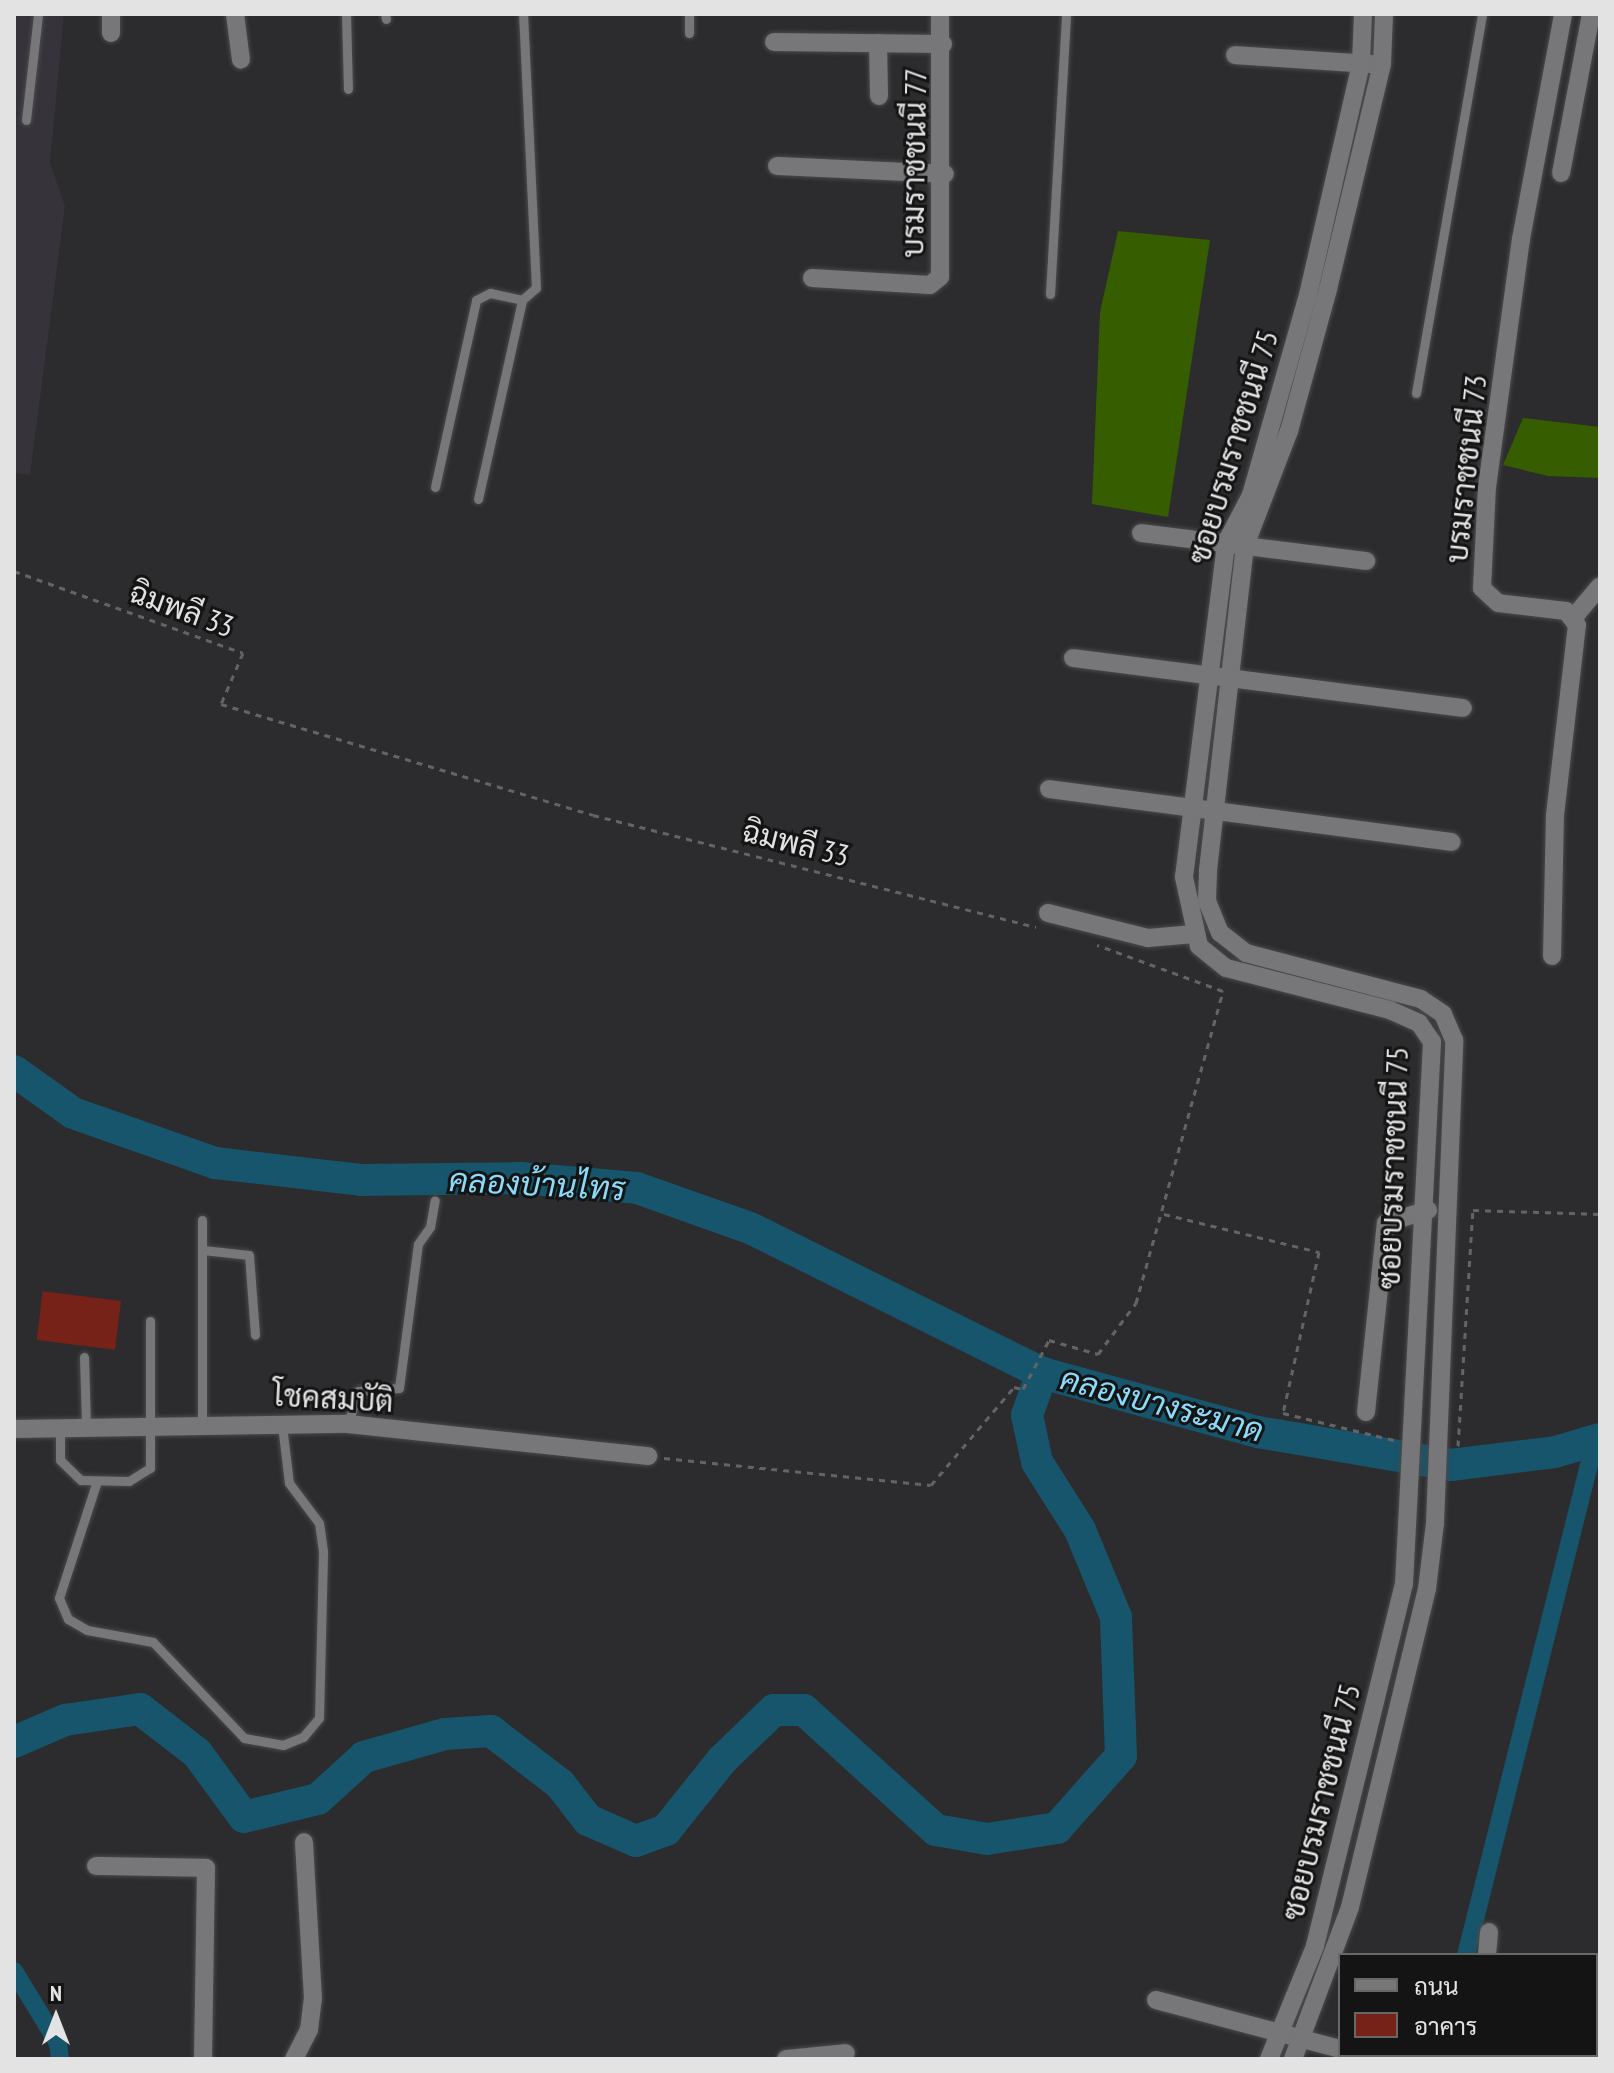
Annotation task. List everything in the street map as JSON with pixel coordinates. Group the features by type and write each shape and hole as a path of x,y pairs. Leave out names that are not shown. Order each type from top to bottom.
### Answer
{"street":[{"path":"235,14 241,60"},
{"name":"บรมราชชนนี 77","path":"812,278 937,283 945,174 940,14"},
{"name":"ซอยบรมราชชนนี 75","path":"1269,2059 1315,1946 1404,1584 1410,1526 1411,1399 1420,1209 1432,1042 1419,1023 1226,968 1199,946 1184,877 1190,810 1226,543 1251,495 1308,295 1361,63 1363,14"},
{"name":"ซอยบรมราชชนนี 75","path":"1293,2059 1350,1907 1392,1714 1424,1606 1435,1523 1437,1402 1454,1040 1443,1014 1392,990 1246,953 1220,933 1207,901 1213,812 1245,546 1289,431 1382,64 1384,14"},
{"name":"บรมราชชนนี 73","path":"1563,14 1517,270 1487,487 1482,588 1498,603 1566,611 1574,617"},
{"path":"1561,173 1591,14"},
{"path":"774,42 943,44"},
{"path":"878,43 879,96"},
{"path":"1235,55 1382,64"},
{"path":"777,166 945,174"},
{"path":"1141,533 1366,561"},
{"path":"1552,956 1555,815 1574,617 1600,586"},
{"path":"1073,658 1463,708"},
{"path":"1049,789 1190,810 1452,842"},
{"path":"1049,922 1148,938 1194,934"},
{"path":"1366,1412 1385,1227 1390,1217 1420,1209 1447,1214"},
{"name":"โชคสมบัติ","path":"14,1429 202,1422 348,1424 648,1456"},
{"path":"294,2059 309,2030 313,1999 304,1842"},
{"path":"96,1866 206,1868 203,2059"},
{"path":"1487,1953 1489,1932"},
{"path":"1156,2000 1338,2048"},
{"path":"786,2059 846,2053"}],"lane":[{"path":"26,120 38,14"},
{"path":"346,14 348,89"},
{"path":"435,487 476,300 490,293 522,300 531,297 537,280 523,14"},
{"path":"689,14 689,33"},
{"path":"1050,294 1066,14"},
{"path":"1416,393 1482,14"},
{"path":"478,499 522,300"},
{"path":"348,1424 356,1393 399,1388 418,1244 430,1227 435,1200"},
{"path":"202,1220 202,1422"},
{"path":"203,1250 249,1255 255,1335"},
{"path":"60,1426 64,1468 96,1484 129,1481 150,1468 150,1321"},
{"path":"84,1357 86,1425"},
{"path":"96,1484 59,1598 68,1619 87,1630 153,1642 244,1738 283,1745 303,1737 319,1718 323,1551 319,1523 289,1483 282,1422"}],"path":[{"path":"14,478 14,499"},
{"name":"ฉิมพลี 33","path":"14,571 243,653 221,704 593,815 1049,922"},
{"path":"648,1456 931,1485 1014,1387 1023,1389 1049,1340 1098,1354 1136,1303 1223,991 1094,944"}],"shaded area":[{"path":"14,14 64,14 50,163 65,206 30,475 14,473"}],"green space":[{"path":"1118,231 1210,240 1168,517 1092,504 1100,312"},
{"path":"1523,418 1600,427 1600,478 1548,476 1503,465"}],"building":[{"path":"43,1291 121,1301 115,1350 37,1340"}],"waterway":[{"name":"คลองบ้านไทร","path":"14,1071 73,1113 215,1163 361,1180 521,1178 637,1188 750,1228 1042,1373 1258,1432 1451,1465 1555,1452 1600,1439"},
{"name":"คลองบางระมาด","path":"14,1742 65,1720 140,1709 197,1753 244,1817 318,1799 364,1757 445,1734 491,1731 560,1784 588,1820 636,1841 666,1830 722,1760 774,1710 804,1710 936,1830 987,1839 1057,1828 1121,1756 1116,1617 1080,1530 1037,1462 1027,1415 1042,1373"},
{"path":"1467,1953 1595,1441"},
{"name":"คลองบางระมาด","path":"14,1971 58,2043 60,2059"}]}
